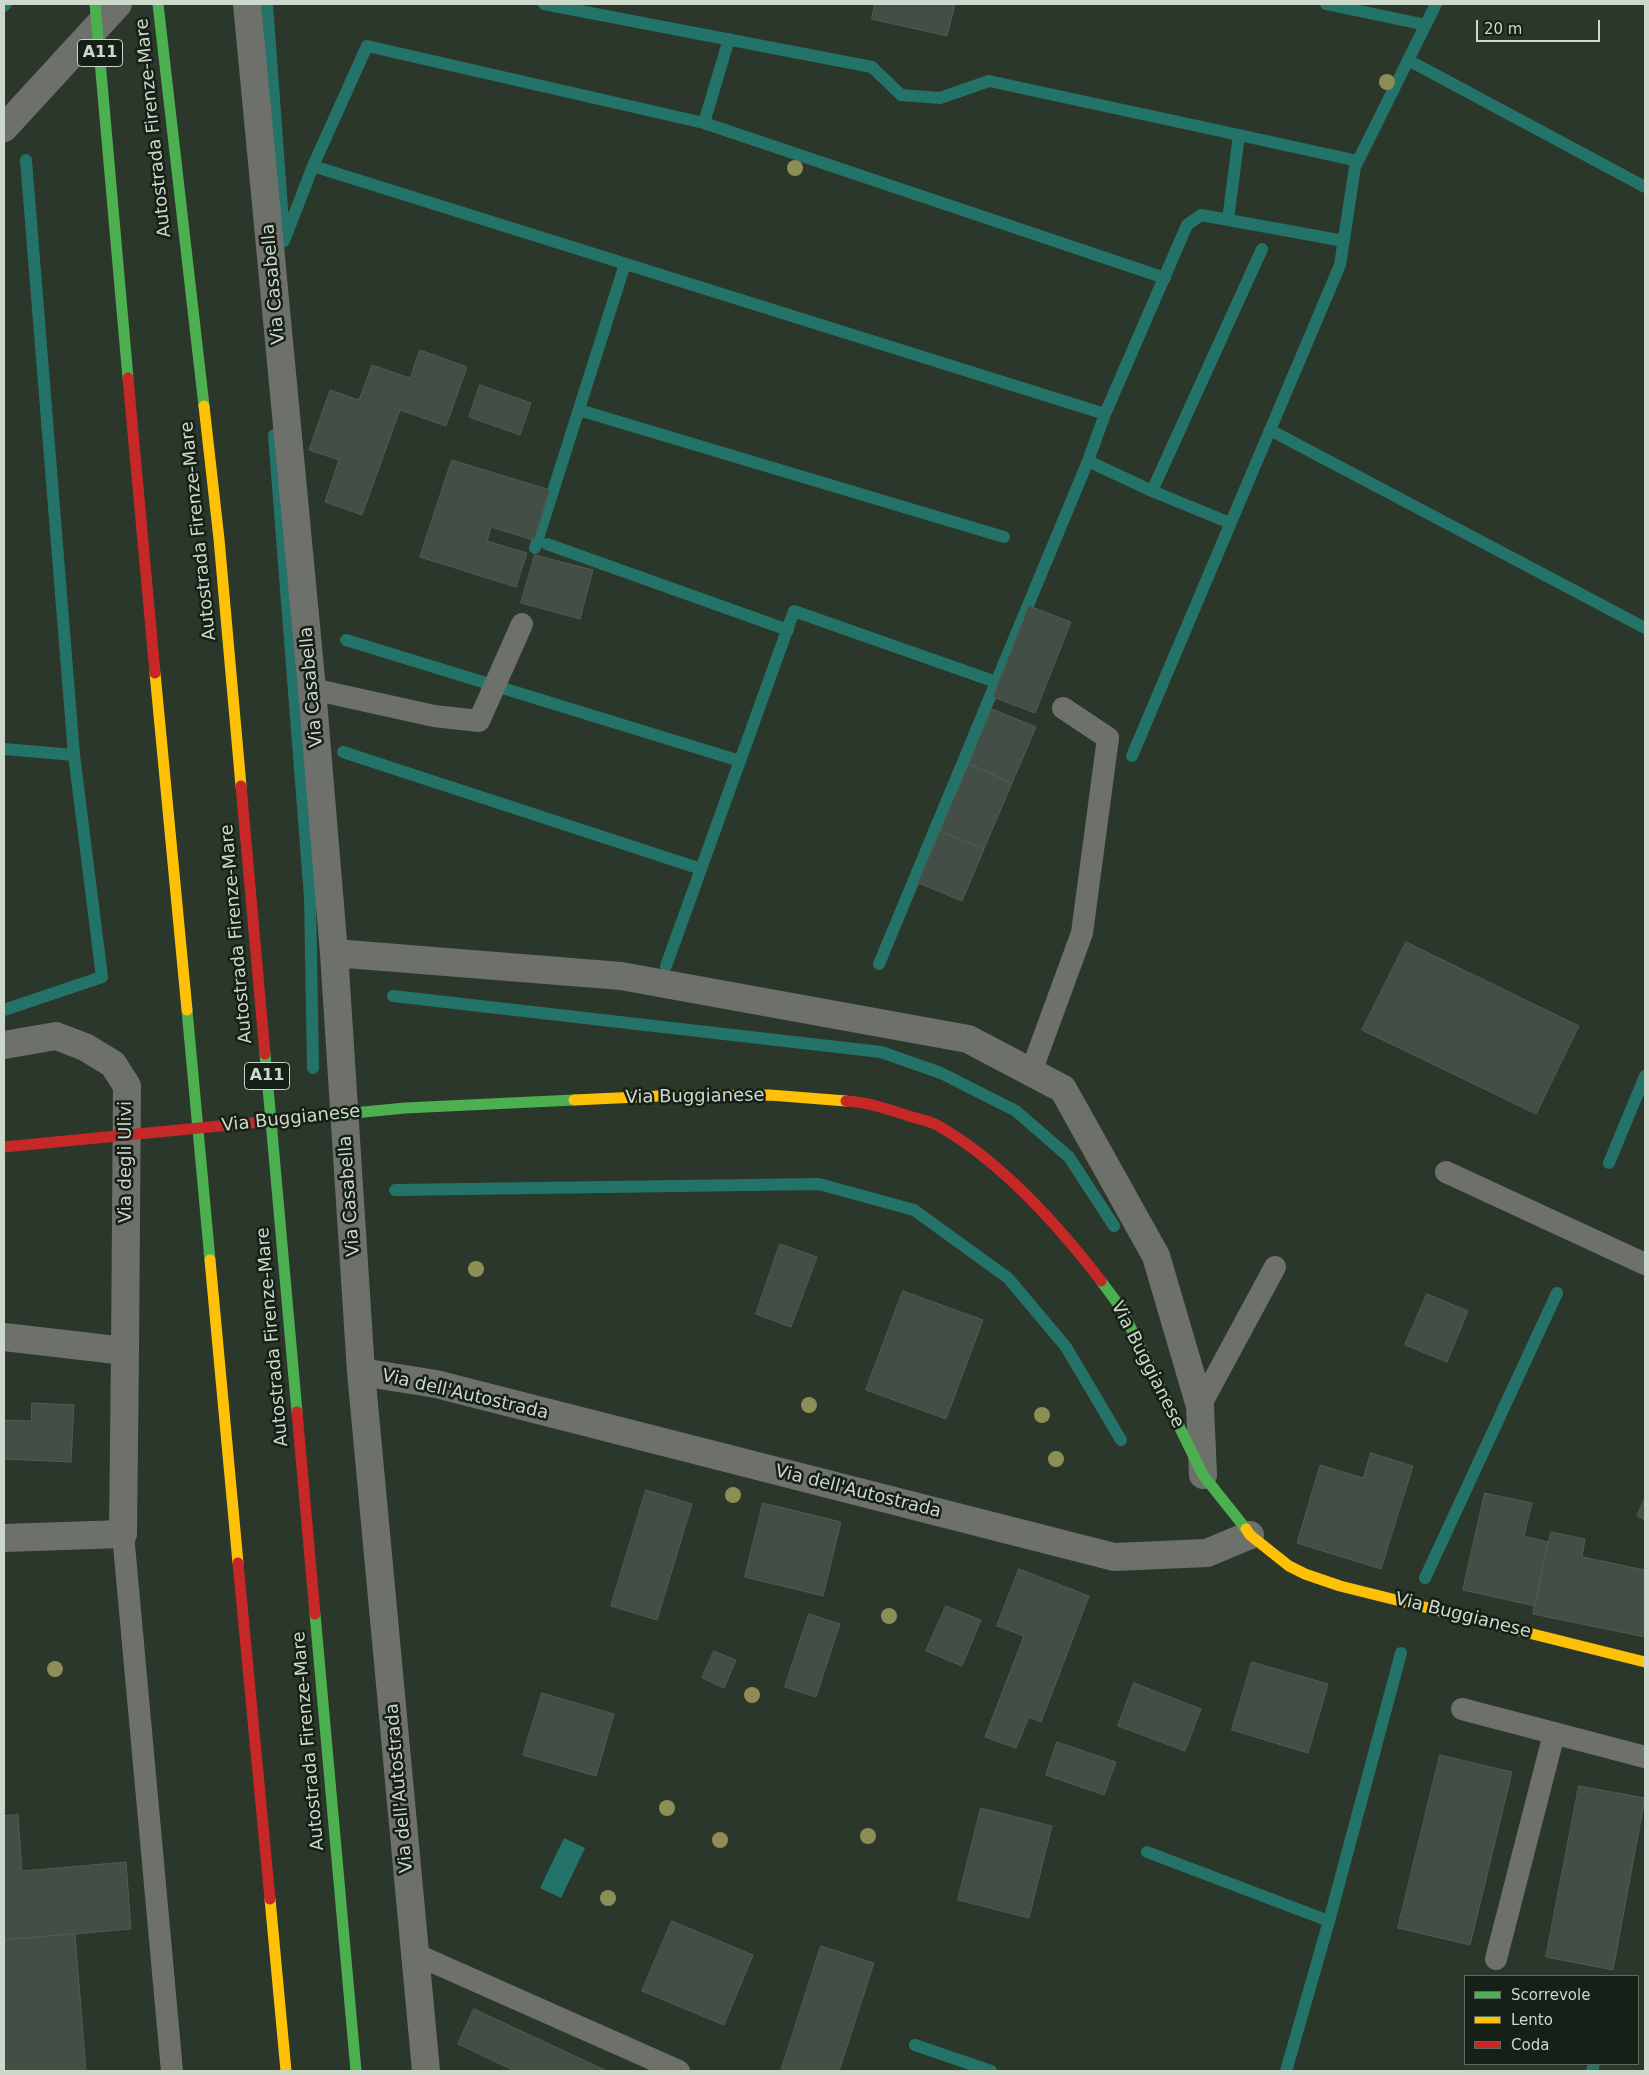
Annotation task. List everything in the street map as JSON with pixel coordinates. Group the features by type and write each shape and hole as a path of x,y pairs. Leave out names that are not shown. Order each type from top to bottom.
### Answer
{"main road":[{"name":"A11","path":"96,4 143,545 286,2071"},
{"name":"Autostrada Firenze-Mare","path":"158,4 219,539 356,2071"},
{"name":"Via Buggianese","path":"4,1147 405,1108 659,1096 770,1095 863,1102 935,1124 979,1152 1042,1212 1073,1245 1121,1308 1203,1475 1250,1535 1273,1555 1289,1566 1322,1580 1645,1662"}],"street":[{"path":"4,128 118,4"},
{"name":"Via Casabella","path":"247,4 312,689 334,953 361,1372"},
{"name":"Via Buggianese","path":"334,953 621,976 968,1040 1064,1089 1156,1256 1200,1406 1203,1475"},
{"name":"Via degli Ulivi","path":"4,1045 56,1036 86,1047 113,1064 126,1086 123,1534"},
{"path":"4,1337 124,1351"},
{"name":"Via dell'Autostrada","path":"426,2071 361,1372 436,1384 1114,1557 1207,1553 1250,1535"},
{"path":"4,1538 123,1534"}],"lane":[{"path":"312,689 434,716 479,721 522,624"},
{"path":"1031,1072 1082,933 1108,738 1063,708"},
{"path":"1446,1172 1645,1264"},
{"path":"1200,1406 1275,1266"},
{"path":"123,1534 172,2071"},
{"path":"1462,1709 1645,1757"},
{"path":"1496,1959 1554,1734"},
{"path":"415,1954 679,2071"}],"water":[{"path":"564,1838 585,1848 561,1898 540,1888"}],"building":[{"path":"875,4 955,4 947,36 872,19"},
{"path":"420,350 467,367 446,426 400,410 362,515 325,502 339,460 309,450 330,390 359,400 372,365 410,378"},
{"path":"480,385 531,403 520,435 469,417"},
{"path":"452,460 550,490 534,540 491,527 487,541 527,553 516,587 420,557"},
{"path":"535,555 593,570 580,619 521,603"},
{"path":"1029,606 1071,622 1035,713 993,697"},
{"path":"992,709 1036,727 1012,783 969,764"},
{"path":"969,764 1012,783 984,849 940,831"},
{"path":"940,831 984,849 962,901 918,883"},
{"path":"1406,942 1579,1026 1536,1114 1362,1030"},
{"path":"780,1244 817,1257 791,1327 756,1314"},
{"path":"903,1291 983,1320 946,1419 866,1390"},
{"path":"1427,1294 1468,1311 1447,1362 1405,1345"},
{"path":"32,1403 74,1405 71,1462 4,1459 4,1420 31,1421"},
{"path":"1371,1453 1413,1466 1381,1569 1297,1543 1320,1465 1363,1478"},
{"path":"646,1490 692,1504 657,1620 611,1606"},
{"path":"1485,1493 1532,1503 1524,1536 1548,1542 1535,1606 1463,1590"},
{"path":"1645,1498 1645,1520 1637,1516"},
{"path":"763,1503 841,1522 823,1596 745,1577"},
{"path":"1551,1532 1585,1539 1582,1557 1645,1570 1645,1637 1533,1614"},
{"path":"1019,1569 1089,1596 1041,1722 1029,1717 1016,1748 985,1737 1024,1636 997,1626"},
{"path":"946,1606 981,1620 962,1666 926,1651"},
{"path":"809,1614 840,1624 816,1697 785,1687"},
{"path":"714,1651 736,1660 724,1688 702,1678"},
{"path":"1252,1662 1328,1684 1308,1753 1232,1730"},
{"path":"1134,1683 1201,1709 1185,1751 1118,1726"},
{"path":"542,1693 614,1714 596,1776 523,1755"},
{"path":"1057,1742 1116,1762 1104,1795 1046,1775"},
{"path":"1440,1755 1512,1772 1470,1945 1398,1928"},
{"path":"1579,1786 1645,1798 1613,1970 1546,1957"},
{"path":"981,1808 1052,1826 1029,1918 958,1900"},
{"path":"18,1815 22,1871 126,1862 131,1929 4,1940 4,1816"},
{"path":"672,1921 753,1955 724,2025 642,1991"},
{"path":"75,1934 86,2071 4,2071 4,1940"},
{"path":"821,1946 874,1963 839,2071 781,2071"},
{"path":"474,2009 607,2071 515,2071 458,2044"}],"waterway":[{"path":"267,4 284,236"},
{"path":"544,4 872,67 901,95 940,98 989,81 1239,135"},
{"path":"1326,4 1426,25"},
{"path":"1132,756 1340,265 1355,167 1436,4"},
{"path":"704,123 729,39"},
{"path":"284,241 313,166 367,46 704,123 1165,278"},
{"path":"1408,60 1645,187"},
{"path":"1228,220 1239,135 1358,161"},
{"path":"4,1010 102,977 74,755 26,160"},
{"path":"313,166 1105,414"},
{"path":"879,964 1088,461 1105,414 1187,225 1201,215 1344,241"},
{"path":"1152,491 1262,249"},
{"path":"535,548 625,264"},
{"path":"579,410 1004,537"},
{"path":"1270,430 1645,628"},
{"path":"274,435 310,897 313,1068"},
{"path":"1088,461 1152,491 1230,523"},
{"path":"547,544 788,630"},
{"path":"666,966 794,611 996,682"},
{"path":"346,640 740,761"},
{"path":"4,749 74,755"},
{"path":"343,752 701,869"},
{"path":"393,996 881,1052 941,1073 1016,1111 1069,1157 1114,1226"},
{"path":"1609,1163 1645,1076"},
{"path":"395,1190 819,1184 914,1210 1008,1278 1066,1347 1121,1440"},
{"path":"1425,1578 1557,1293"},
{"path":"1286,2071 1329,1921 1401,1653"},
{"path":"1147,1852 1329,1921"},
{"path":"915,2045 991,2071"},
{"path":"1592,2071 1594,2065"}],"traffic: fast":[{"path":"95,4 128,378"},
{"path":"158,4 204,406"},
{"path":"187,1010 210,1260"},
{"path":"265,1054 297,1412"},
{"path":"302,1118 405,1108 574,1100"},
{"path":"1101,1281 1121,1308 1203,1475 1246,1529"},
{"path":"315,1614 356,2071"}],"traffic: slow":[{"path":"204,406 219,539 241,786"},
{"path":"155,673 187,1010"},
{"path":"574,1100 659,1096 770,1095 846,1101"},
{"path":"210,1260 238,1563"},
{"path":"1246,1529 1250,1535 1289,1566 1305,1574 1340,1586 1645,1662"},
{"path":"270,1899 286,2071"}],"traffic: jam":[{"path":"128,378 155,673"},
{"path":"241,786 265,1054"},
{"path":"846,1101 871,1105 928,1121 960,1139 1005,1175 1047,1216 1101,1281"},
{"path":"4,1147 302,1118"},
{"path":"297,1412 315,1614"},
{"path":"238,1563 270,1899"}]}
